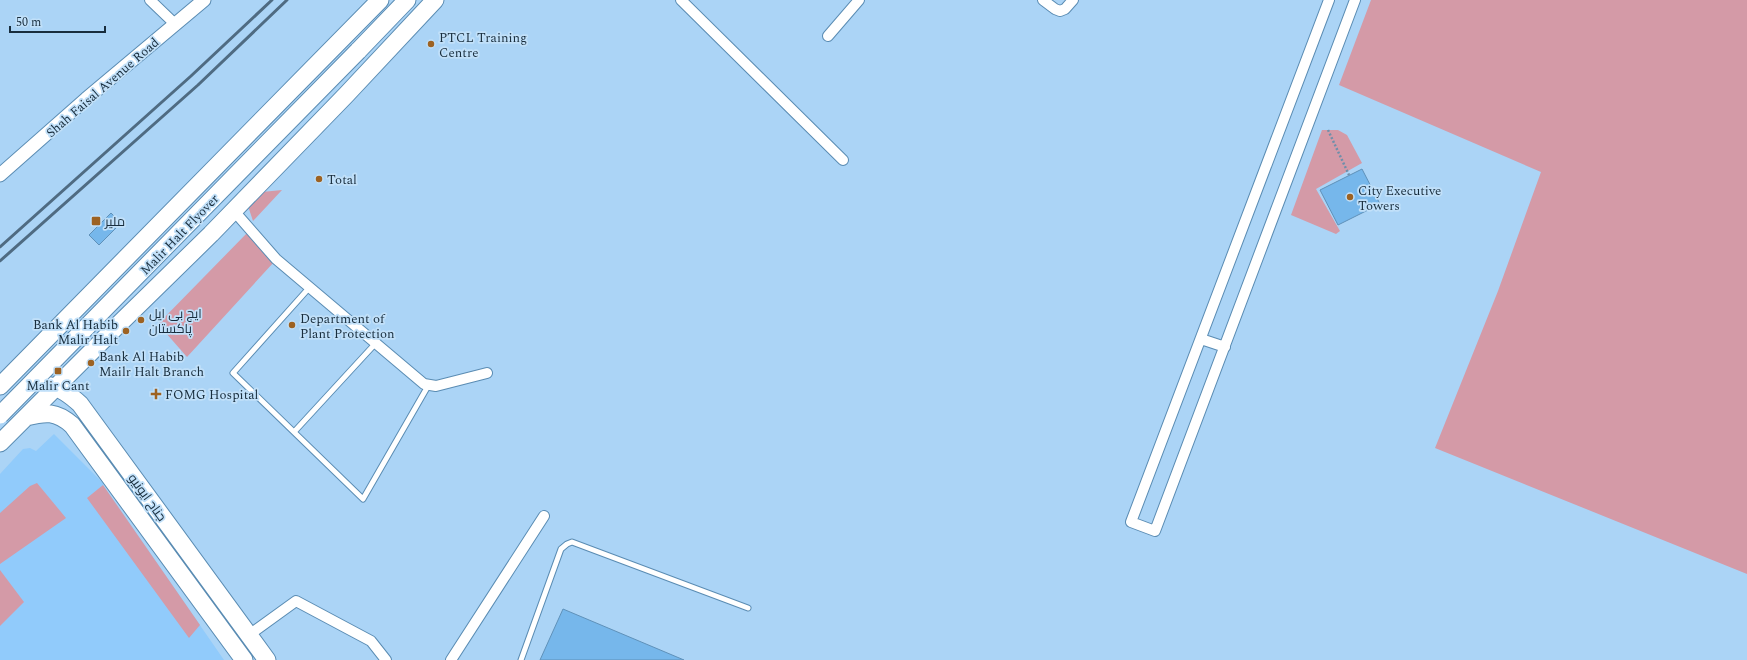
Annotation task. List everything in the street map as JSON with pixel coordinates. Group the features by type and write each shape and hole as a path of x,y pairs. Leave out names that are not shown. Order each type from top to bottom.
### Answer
{"highway":[{"name":"Malir Halt Flyover","path":"0,387 380,0"},
{"name":"Malir Halt Flyover","path":"0,415 407,0"},
{"path":"0,443 234,211 346,96 435,0"},
{"path":"89,295 90,304 95,313 116,327"},
{"name":"جناح ایونیو","path":"0,387 38,385 57,387 71,395 90,417 267,660"},
{"name":"جناح ایونیو","path":"26,417 40,413 51,414 62,417 72,425 242,658"},
{"path":"242,658 252,640"}],"street":[{"path":"150,0 175,24"},
{"name":"Shah Faisal Avenue Road","path":"0,175 204,0"},
{"path":"681,0 843,160"},
{"path":"828,36 859,0"},
{"path":"1043,0 1060,11 1065,9 1073,0"},
{"path":"1329,0 1131,522 1155,531 1355,0"},
{"path":"234,211 276,259 418,381 428,386 436,386 487,373"},
{"path":"1201,339 1224,347"},
{"path":"451,660 544,516"},
{"path":"252,640 296,601 371,641 386,660"}],"lane":[{"path":"309,288 233,374 363,499 428,386"},
{"path":"294,432 375,344"},
{"path":"521,660 561,550 567,544 572,542 748,608"}],"path":[{"path":"1328,130 1349,175"}],"shaded area":[{"path":"1371,0 1747,0 1747,574 1435,448 1498,291 1541,172 1339,85"},
{"path":"1322,130 1338,130 1347,135 1362,163 1316,189 1340,231 1336,234 1291,215"},
{"path":"282,190 253,221 248,206 262,192"},
{"path":"247,233 274,262 187,357 158,324"},
{"path":"54,434 104,484 103,485 224,660 0,660 0,474 23,449 30,448 36,451"},
{"path":"37,483 66,518 0,564 0,513 30,486"},
{"path":"103,485 200,625 189,638 87,498"},
{"path":"0,570 24,602 0,626"}],"building":[{"name":"City Executive Towers","path":"1362,169 1380,204 1338,225 1320,190"},
{"path":"111,213 121,223 99,245 89,235"},
{"path":"563,609 684,660 540,660"}],"railway":[{"path":"0,247 191,76 272,0"},
{"path":"0,261 198,85 287,0"}],"place":[{"name":"PTCL Training Centre","path":"431,44"},
{"name":"Total","path":"319,179"},
{"name":"City Executive Towers","path":"1350,197"},
{"name":"ملیر","path":"96,221"},
{"name":"ایچ بی ایل پاکستان","path":"141,320"},
{"name":"Department of Plant Protection","path":"292,325"},
{"name":"Bank Al Habib Malir Halt","path":"126,331"},
{"name":"Bank Al Habib Mailr Halt Branch","path":"91,363"},
{"name":"Malir Cant","path":"58,371"},
{"name":"FOMG Hospital","path":"156,394"}]}
